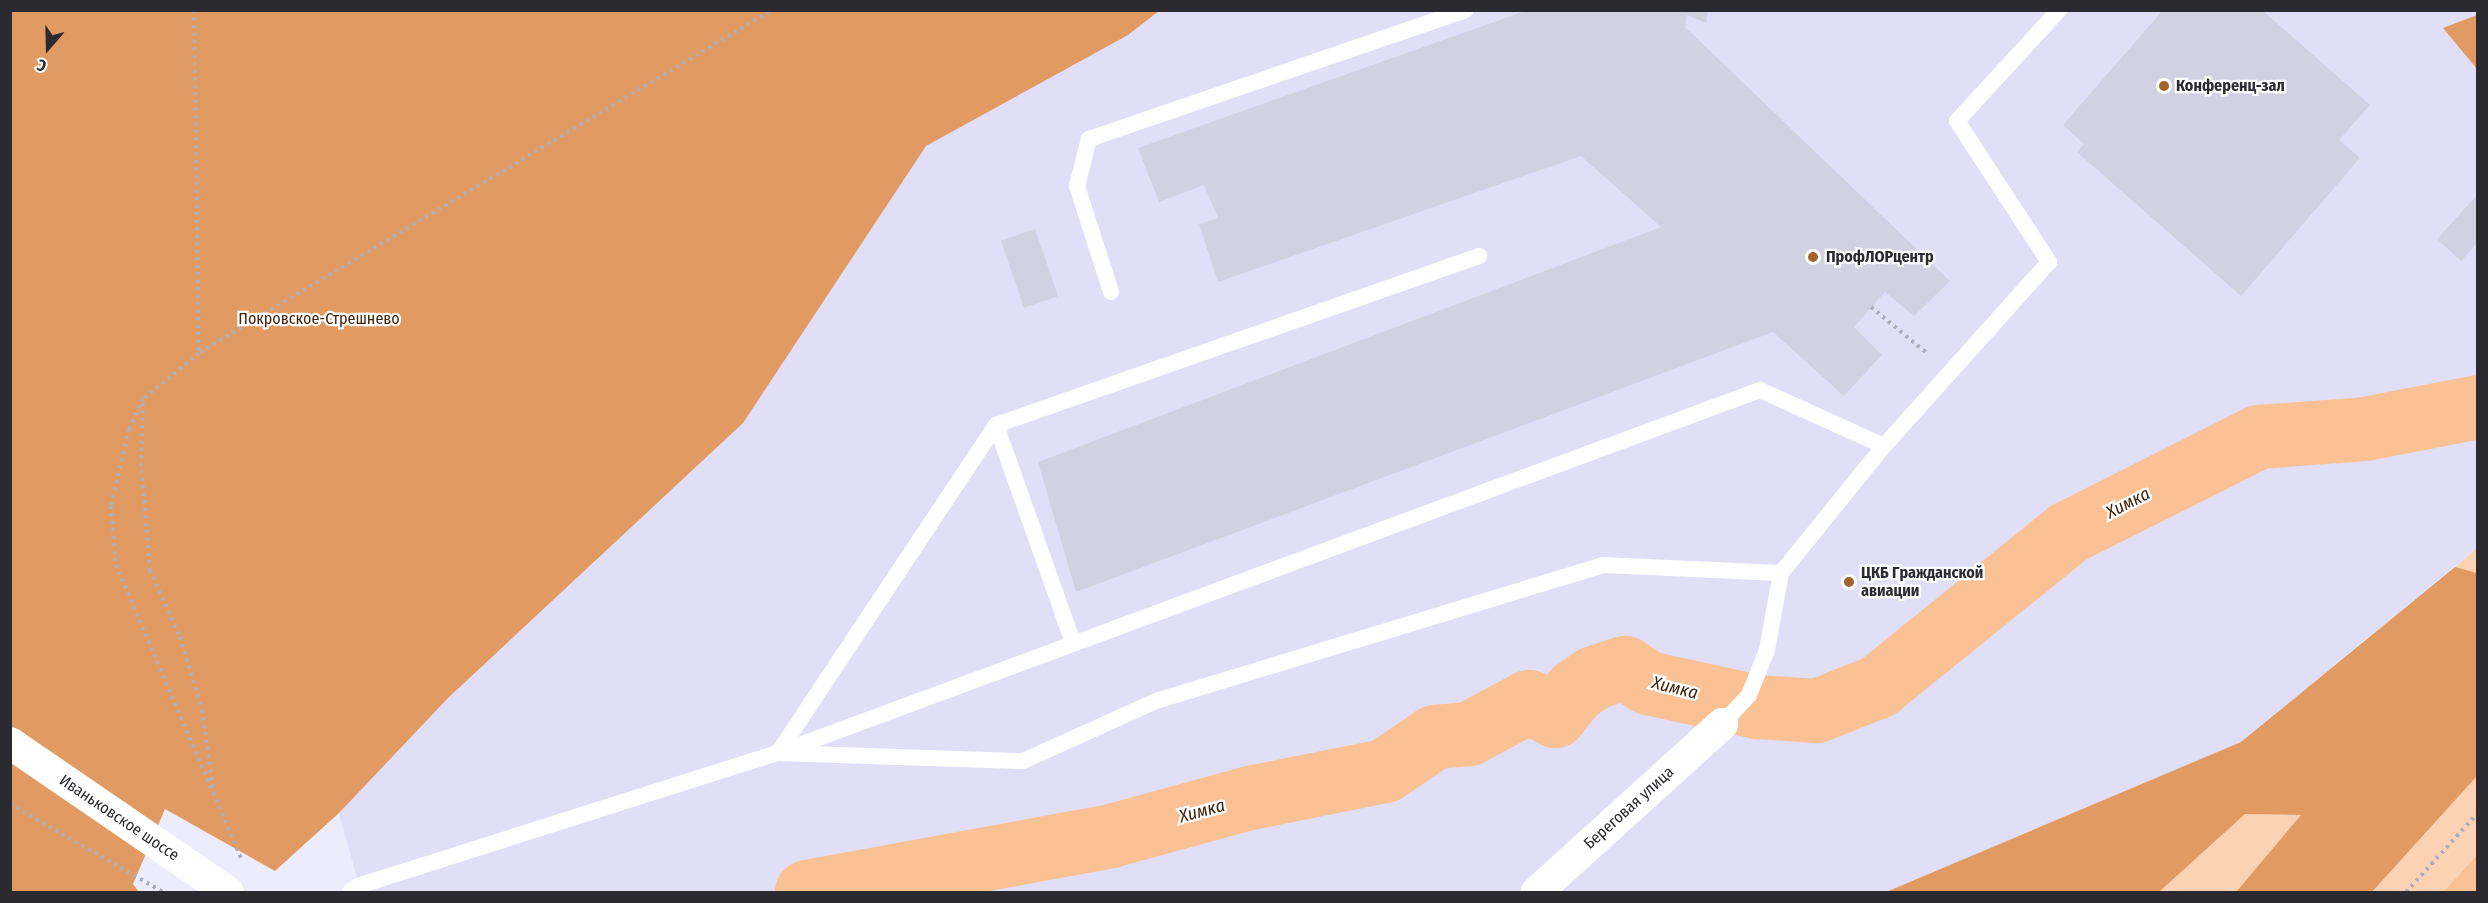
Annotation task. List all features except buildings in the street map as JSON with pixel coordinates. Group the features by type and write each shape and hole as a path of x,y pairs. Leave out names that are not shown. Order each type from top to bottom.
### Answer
{"street":[{"name":"Береговая улица","path":"1537,892 1722,724"},
{"name":"Иваньковское шоссе","path":"10,743 228,892"}],"lane":[{"path":"1111,292 1077,186 1089,139 1465,10"},
{"path":"1722,724 1749,695 1767,650 1781,573 1884,446 2049,262 1957,121 2059,10"},
{"path":"778,753 996,425 1479,256"},
{"path":"350,892 358,886 778,753 1073,642 1760,390 1884,446"},
{"path":"996,425 1073,642"},
{"path":"778,753 1023,761 1156,702 1603,565 1781,573"}],"path":[{"path":"194,10 199,353"},
{"path":"243,863 116,565 111,506 129,429 143,399 199,353 772,10"},
{"path":"1871,307 1950,372"},
{"path":"143,399 141,463 150,570 180,637 199,700 214,793"},
{"path":"10,804 163,892"},
{"path":"2406,892 2478,813"}],"shaded area":[{"path":"1000,11 2477,11 2477,548 2241,742 1886,892 361,892 339,813"},
{"path":"2477,548 2477,573 2455,567"},
{"path":"2477,776 2477,855 2443,892 2372,892"},
{"path":"2244,814 2302,815 2236,892 2159,892"},
{"path":"2477,855 2477,892 2443,892"}],"green space":[{"name":"Покровское-Стрешнево","path":"10,11 1159,11 1128,35 926,146 743,423 448,698 339,813 275,871 165,809 133,884 139,892 11,892"},
{"path":"2477,15 2477,69 2443,28"},
{"path":"2455,567 2477,573 2477,776 2372,892 2236,892 2301,815 2245,814 2159,892 1886,892 2241,742"}],"waterway":[{"name":"Химка","path":"807,892 1111,836 1250,798 1385,771 1435,737 1469,734 1529,702 1555,716 1575,691 1594,678 1625,668 1648,683 1757,707 1817,711 1878,687 2068,533 2259,437 2365,429 2478,407"}],"place":[{"name":"Конференц-зал","path":"2164,86"},
{"name":"ПрофЛОРцентр","path":"1813,257"},
{"name":"ЦКБ Гражданской авиации","path":"1849,582"}]}
